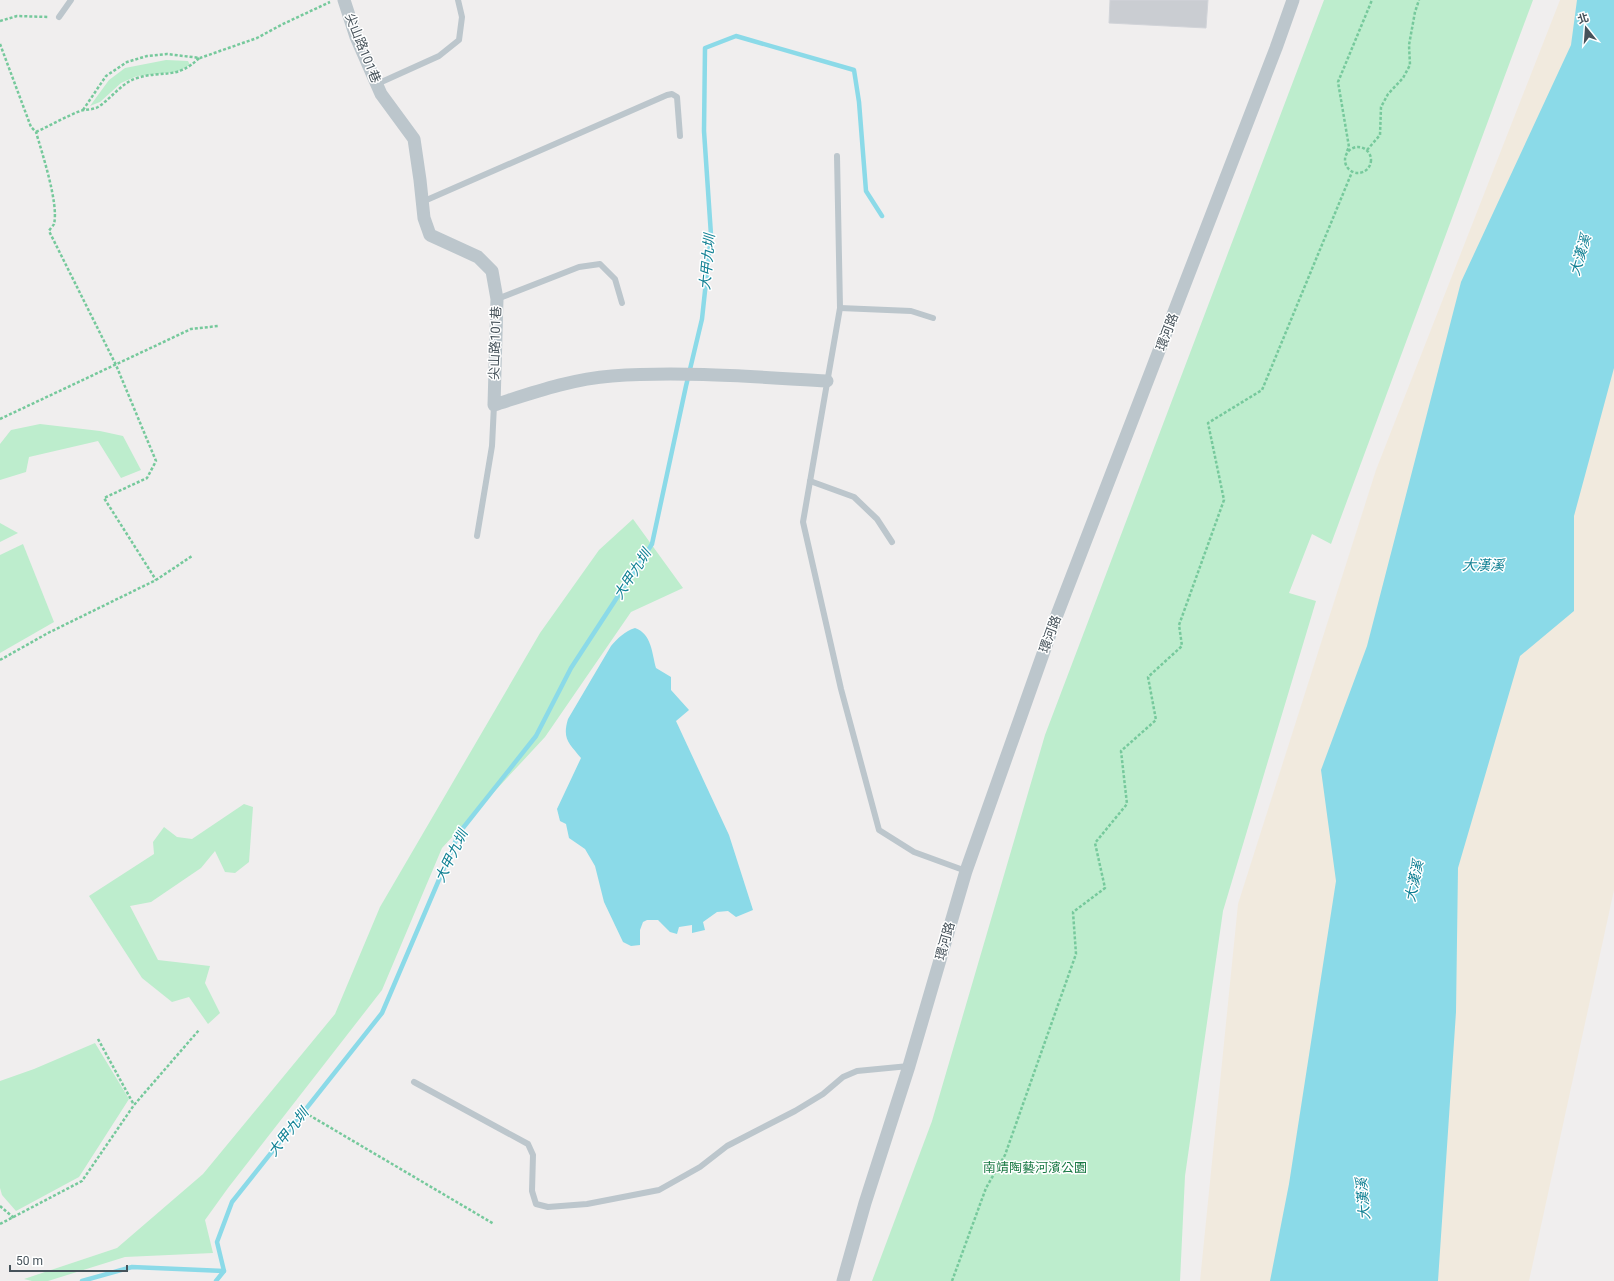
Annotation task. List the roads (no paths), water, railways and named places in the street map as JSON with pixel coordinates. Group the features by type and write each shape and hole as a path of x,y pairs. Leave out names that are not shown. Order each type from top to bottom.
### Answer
{"street":[{"name":"尖山路101巷","path":"344,0 356,37 381,94 414,139 424,218 430,235 478,257 492,271 497,299 494,405"},
{"name":"環河路","path":"843,1281 865,1203 909,1066 966,871 1055,620 1276,48 1293,0"},
{"path":"494,405 572,382 611,376 690,374 828,382"}],"lane":[{"path":"58,17 70,0"},
{"path":"377,84 438,56 459,40 462,17 458,0"},
{"path":"422,202 667,94 672,94 677,97 680,136"},
{"path":"837,156 840,308 803,522 841,689 878,830 914,852 966,871"},
{"path":"497,299 579,267 600,264 615,279 622,303"},
{"path":"840,308 911,311 933,318"},
{"path":"476,536 492,446 494,405"},
{"path":"810,480 854,497 877,519 892,542"},
{"path":"414,1082 528,1144 533,1155 532,1191 536,1204 548,1207 587,1204 659,1190 700,1167 727,1146 800,1108 823,1094 843,1077 857,1071 909,1066"}],"water":[{"name":"大漢溪","path":"1577,0 1614,0 1614,368 1574,516 1574,611 1520,656 1458,868 1456,1012 1438,1281 1270,1281 1289,1184 1336,881 1321,770 1367,646 1461,282 1571,45"},
{"path":"635,628 645,635 652,651 656,668 671,677 671,690 689,710 676,721 729,835 753,910 736,917 728,911 717,912 703,922 705,930 692,933 692,925 679,927 677,934 670,932 658,920 647,920 643,922 640,930 640,945 631,946 623,942 604,902 595,866 585,849 569,838 566,824 560,821 557,809 581,758 570,744 566,736 568,719 611,646 622,635"}],"waterway":[{"name":"大甲九圳","path":"216,1281 224,1271 217,1242 232,1202 382,1013 459,833 536,736 571,668 652,544 702,319 711,235 704,131 705,48 736,36 854,70 859,102 866,191 882,216"},
{"name":"大甲九圳","path":"82,1281 132,1267 224,1271"}],"park label":[{"name":"南靖陶藝河濱公園","path":"1035,1167"}]}
